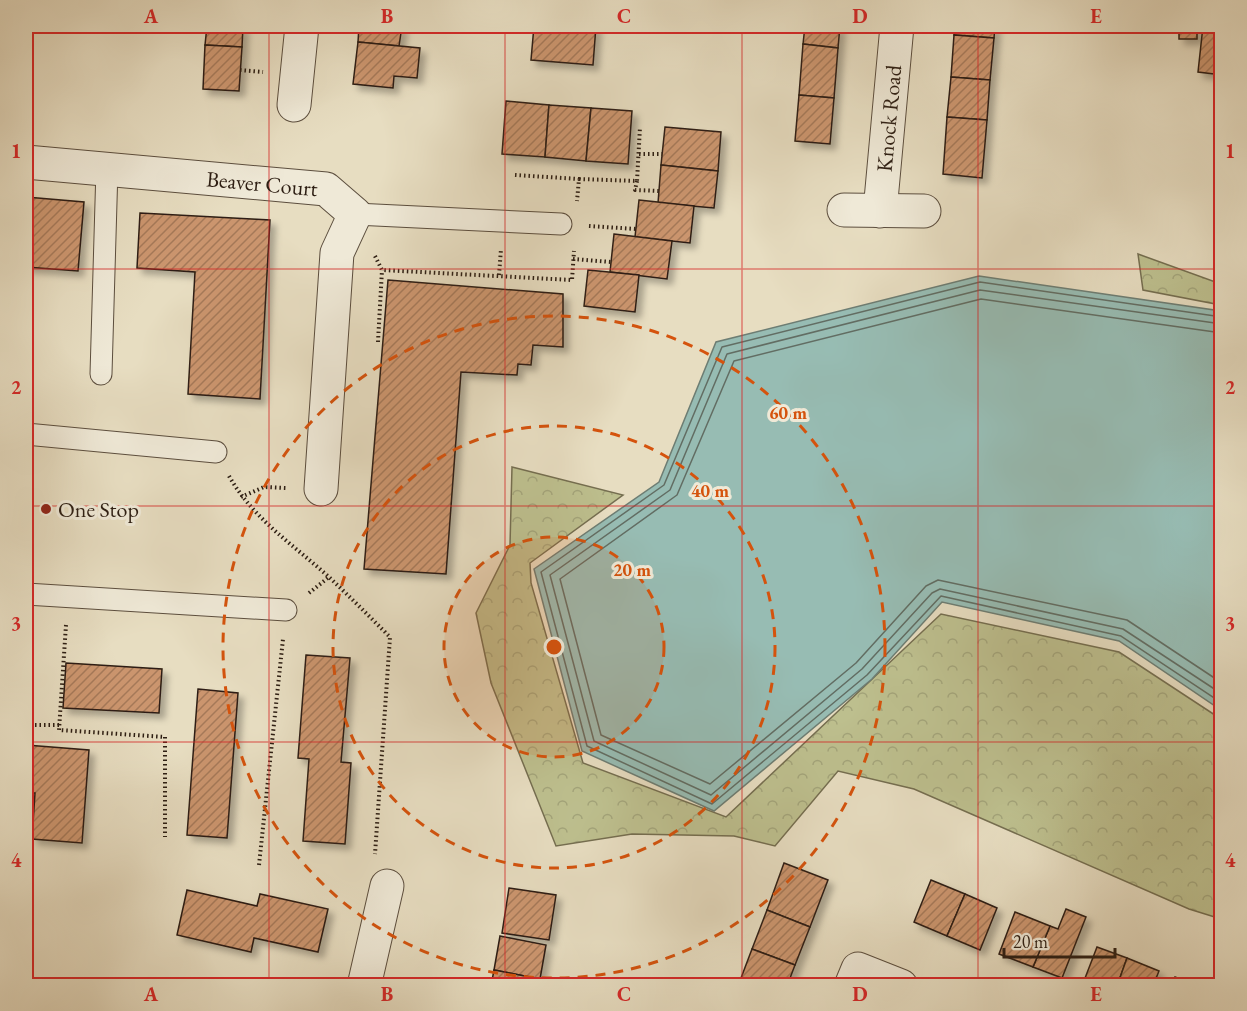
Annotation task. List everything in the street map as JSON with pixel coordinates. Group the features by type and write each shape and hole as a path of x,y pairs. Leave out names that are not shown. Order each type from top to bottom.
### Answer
{"street":[{"path":"294,105 303,26"},
{"name":"Knock Road","path":"880,211 897,26"},
{"name":"Beaver Court","path":"26,162 326,189 355,214"},
{"path":"844,210 924,211"},
{"path":"321,489 337,253 355,214"},
{"path":"364,986 387,886"},
{"path":"851,986 858,969 901,986"}],"lane":[{"path":"101,374 107,168"},
{"path":"355,214 561,224"},
{"path":"26,435 216,452"},
{"path":"26,594 286,610"}],"path":[{"path":"640,127 635,190 659,191"},
{"path":"639,153 662,154"},
{"path":"579,179 637,182"},
{"path":"355,214 382,270 378,342"},
{"path":"586,226 636,229"},
{"path":"573,259 611,262"},
{"path":"382,270 499,275"},
{"path":"216,452 241,497 275,534 329,577 390,637 373,876 387,886"},
{"path":"241,497 264,487 321,489"},
{"path":"68,597 59,730 165,737 165,837"},
{"path":"259,866 286,610"},
{"path":"26,725 58,725"},
{"path":"581,986 583,980"}],"green space":[{"path":"1138,254 1221,284 1221,305 1143,290"},
{"path":"512,467 623,495 530,563 531,583 583,763 726,817 941,614 1119,652 1221,719 1221,919 1189,909 914,789 838,771 775,846 734,836 632,834 556,846 491,683 476,613 510,545"}],"water":[{"path":"979,276 1221,311 1221,710 1119,641 942,602 872,679 714,811 582,751 534,569 659,482 716,342"}],"building":[{"path":"207,26 243,26 242,47 205,45"},
{"path":"359,26 402,26 399,46 358,42"},
{"path":"534,26 596,26 593,65 531,60"},
{"path":"805,26 840,26 838,48 803,44"},
{"path":"955,26 995,26 994,38 954,35"},
{"path":"1179,26 1197,26 1197,39 1179,39"},
{"path":"1203,26 1222,26 1222,75 1198,72"},
{"path":"954,35 994,38 990,80 951,77"},
{"path":"358,42 420,48 417,78 394,76 393,88 353,84"},
{"path":"803,44 838,48 834,98 799,95"},
{"path":"205,45 242,47 239,91 203,89"},
{"path":"951,77 990,80 987,120 947,117"},
{"path":"799,95 834,98 830,144 795,141"},
{"path":"506,101 549,105 545,157 502,154"},
{"path":"549,105 591,108 586,161 545,157"},
{"path":"591,108 632,111 628,164 586,161"},
{"path":"947,117 987,120 982,178 943,174"},
{"path":"665,127 721,132 718,171 661,165"},
{"path":"661,165 718,171 714,208 658,203"},
{"path":"26,197 84,202 78,271 26,267"},
{"path":"639,200 694,206 690,243 635,237"},
{"path":"140,213 270,220 260,399 188,394 195,272 137,268"},
{"path":"614,234 672,241 667,279 610,272"},
{"path":"588,270 639,275 635,312 584,306"},
{"path":"388,280 563,294 563,347 533,345 531,365 518,364 517,375 461,372 446,574 364,569"},
{"path":"306,655 350,658 341,762 351,763 345,844 303,841 309,759 298,758"},
{"path":"66,663 162,669 159,713 63,708"},
{"path":"198,689 238,693 227,838 187,835"},
{"path":"26,745 89,750 82,843 32,839 35,793 26,793"},
{"path":"784,863 828,880 810,927 767,910"},
{"path":"931,880 965,894 947,936 914,922"},
{"path":"509,888 556,895 549,940 502,933"},
{"path":"187,890 257,906 260,894 328,909 318,952 254,938 251,952 177,935"},
{"path":"965,894 997,908 980,950 947,936"},
{"path":"1066,909 1086,917 1062,978 1033,967 1050,926 1058,929"},
{"path":"767,910 810,927 795,965 752,949"},
{"path":"1015,912 1050,926 1033,967 999,954"},
{"path":"500,936 546,945 540,979 494,970"},
{"path":"1097,947 1127,958 1117,986 1082,986"},
{"path":"752,949 795,965 787,986 738,986"},
{"path":"1127,958 1159,971 1153,986 1117,986"},
{"path":"494,970 540,979 538,986 491,986"},
{"path":"1175,977 1198,986 1172,986"}],"place":[{"name":"One Stop","path":"46,509"}]}
